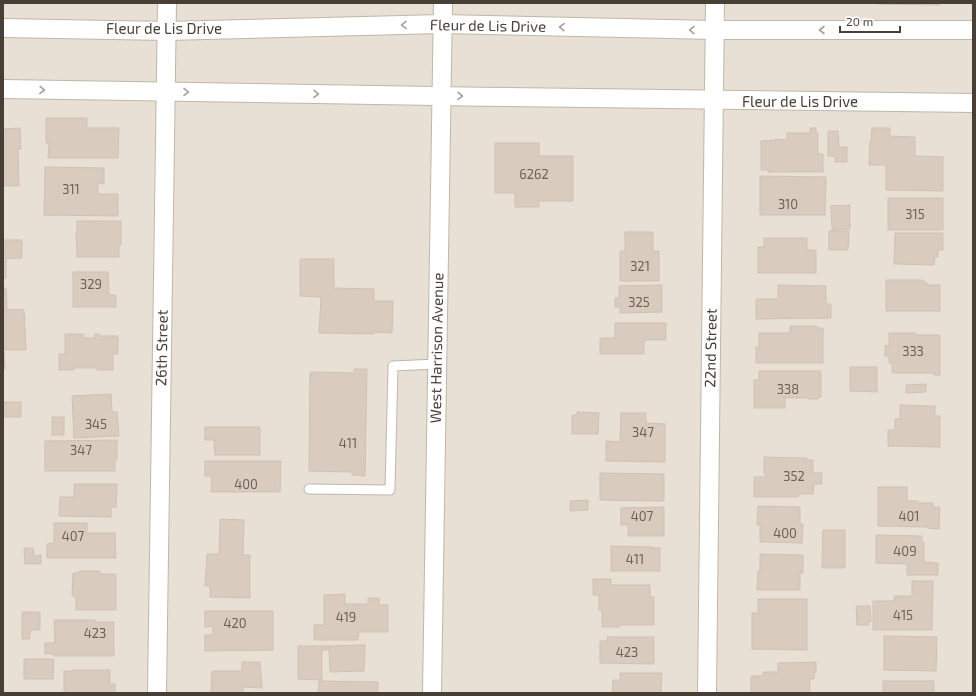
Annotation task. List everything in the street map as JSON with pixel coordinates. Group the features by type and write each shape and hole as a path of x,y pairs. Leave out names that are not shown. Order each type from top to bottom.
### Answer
{"street":[{"name":"26th Street","path":"157,693 167,3"},
{"name":"West Harrison Avenue","path":"432,693 440,95 443,3"},
{"name":"22nd Street","path":"707,693 715,3"},
{"name":"Fleur de Lis Drive","path":"3,28 167,30 442,24 715,30 973,30"},
{"name":"Fleur de Lis Drive","path":"3,89 440,95 714,101 973,103"}],"lane":[{"path":"309,489 390,490 393,366 437,364"}],"shaded area":[{"path":"3,3 973,3 973,693 3,693"}],"building":[{"path":"939,3 939,5 877,4"},
{"path":"46,118 87,118 87,128 119,128 118,158 48,158 49,143 46,143"},
{"path":"20,128 21,149 18,149 19,186 3,186 3,129"},
{"path":"810,128 816,128 816,133 818,133 818,154 823,154 823,172 768,172 768,170 761,170 761,141 776,140 775,139 787,140 787,133 810,133"},
{"path":"872,128 890,128 890,136 915,137 915,156 943,157 943,191 886,190 886,165 869,165"},
{"path":"828,131 838,131 839,147 847,147 847,162 835,162 835,156 828,156"},
{"path":"495,143 539,143 539,156 573,156 573,201 539,201 539,207 515,207 515,193 495,193"},
{"path":"45,167 104,168 104,184 98,183 98,194 118,194 118,216 44,215"},
{"path":"760,176 826,177 825,215 760,215"},
{"path":"888,198 943,198 943,230 888,230"},
{"path":"850,205 850,229 832,230 831,206"},
{"path":"77,221 121,221 121,245 119,245 119,257 77,257"},
{"path":"829,231 849,231 848,250 829,250"},
{"path":"625,232 653,232 653,251 659,251 659,281 620,281 620,251 625,251"},
{"path":"895,233 943,233 943,250 938,250 938,257 935,256 934,265 894,264"},
{"path":"764,238 807,238 807,250 816,250 816,273 758,273 758,247 764,247"},
{"path":"3,240 22,240 22,258 4,259"},
{"path":"300,259 334,259 334,288 374,289 374,301 393,301 392,333 319,333 321,297 300,296"},
{"path":"3,261 6,261 6,278 3,278"},
{"path":"73,272 108,272 109,295 116,295 116,307 73,307"},
{"path":"886,280 922,280 927,283 927,285 940,285 940,311 886,311"},
{"path":"662,285 662,312 620,313 620,307 615,307 615,298 619,298 619,286"},
{"path":"778,285 826,286 826,304 831,304 831,318 756,319 756,299 778,299"},
{"path":"3,288 6,288 7,308 3,308"},
{"path":"3,309 24,310 26,350 3,350"},
{"path":"615,323 666,323 666,340 644,340 644,354 600,354 600,338 615,338"},
{"path":"790,326 817,326 817,328 823,328 823,363 756,363 756,347 759,347 759,333 790,333"},
{"path":"889,333 940,335 940,375 934,375 935,373 892,373 892,363 889,363 889,356 885,356 885,346 889,345"},
{"path":"65,334 84,334 84,338 95,338 95,334 99,334 99,336 118,336 118,354 113,354 113,370 74,368 74,370 59,370 59,354 65,354"},
{"path":"4,351 5,369 3,369"},
{"path":"850,367 877,367 877,392 850,391"},
{"path":"354,369 367,369 365,476 352,475 352,472 309,471 310,372 354,373"},
{"path":"759,371 821,371 821,397 818,397 818,399 785,398 785,408 754,408 754,380 759,380"},
{"path":"926,384 926,392 906,393 906,385"},
{"path":"111,394 112,412 117,412 119,436 74,438 72,396"},
{"path":"3,402 21,402 21,417 3,417"},
{"path":"900,405 935,406 935,416 940,416 940,447 888,446 888,430 895,430 895,419 900,419"},
{"path":"577,412 599,413 598,434 572,434 572,415 577,415"},
{"path":"621,413 646,413 646,423 665,424 665,462 606,461 606,441 620,442"},
{"path":"52,417 64,417 64,435 52,435"},
{"path":"205,427 260,427 260,455 215,455 214,440 205,440"},
{"path":"117,440 117,460 115,460 115,471 45,471 45,441"},
{"path":"764,457 807,458 806,460 813,460 813,473 822,473 822,484 814,484 813,494 798,494 798,497 754,497 754,477 766,477 764,474"},
{"path":"205,461 281,461 280,492 211,492 212,476 205,476"},
{"path":"600,473 664,474 664,501 600,500"},
{"path":"74,484 117,484 116,507 111,507 111,517 59,516 60,497 74,497"},
{"path":"878,487 907,487 907,501 933,503 933,507 940,507 939,529 928,527 878,526"},
{"path":"588,500 588,510 570,511 570,501"},
{"path":"758,506 800,507 800,524 803,524 802,543 760,542 760,525 757,525"},
{"path":"664,507 664,536 628,536 628,525 621,525 621,508"},
{"path":"220,519 244,520 243,555 250,555 250,598 210,597 210,586 205,586 207,554 219,554"},
{"path":"54,523 87,523 87,533 115,533 116,558 47,558 47,544 54,543"},
{"path":"823,530 845,530 845,568 822,568"},
{"path":"876,535 922,536 922,543 924,542 924,562 938,563 938,575 907,575 907,564 876,563"},
{"path":"611,546 660,548 660,571 611,571"},
{"path":"24,548 33,548 34,556 41,555 41,564 25,564"},
{"path":"760,554 803,555 803,573 800,573 800,590 757,590 758,571 760,571"},
{"path":"79,571 100,571 100,574 116,574 116,610 76,610 76,596 72,596 73,573 79,573"},
{"path":"593,579 611,579 611,585 650,585 650,597 654,597 654,625 619,625 619,627 602,627 602,610 599,610 599,596 593,595"},
{"path":"912,581 933,581 932,630 873,630 873,601 894,601 894,596 912,596"},
{"path":"345,594 345,604 368,604 368,598 379,598 379,605 388,605 388,632 359,632 358,640 314,640 314,625 324,625 324,595"},
{"path":"758,599 807,599 807,650 752,649 752,613 758,613"},
{"path":"856,606 870,606 871,622 868,622 869,625 857,625"},
{"path":"205,611 273,611 273,650 205,651 205,635 213,635 213,626 205,627"},
{"path":"22,612 40,612 40,630 30,630 30,639 22,639"},
{"path":"54,620 95,620 95,622 114,622 114,656 54,656 54,654 45,654 45,643 55,643"},
{"path":"884,636 937,637 936,671 884,670"},
{"path":"607,637 654,637 654,664 600,663 600,641 608,641"},
{"path":"365,645 364,671 330,672 329,646"},
{"path":"298,646 329,646 329,650 322,650 322,680 298,679"},
{"path":"24,659 54,659 53,679 24,679"},
{"path":"242,662 260,662 262,688 243,687 243,693 203,693 211,692 212,671 242,671"},
{"path":"816,662 814,679 810,679 810,693 751,693 751,676 763,676 763,672 778,672 778,663"},
{"path":"110,670 110,684 115,684 115,693 64,693 64,671"},
{"path":"620,673 662,673 661,693 612,693 613,680 620,680"},
{"path":"319,681 378,682 378,693 318,693"},
{"path":"883,681 934,681 934,693 883,693"}]}
